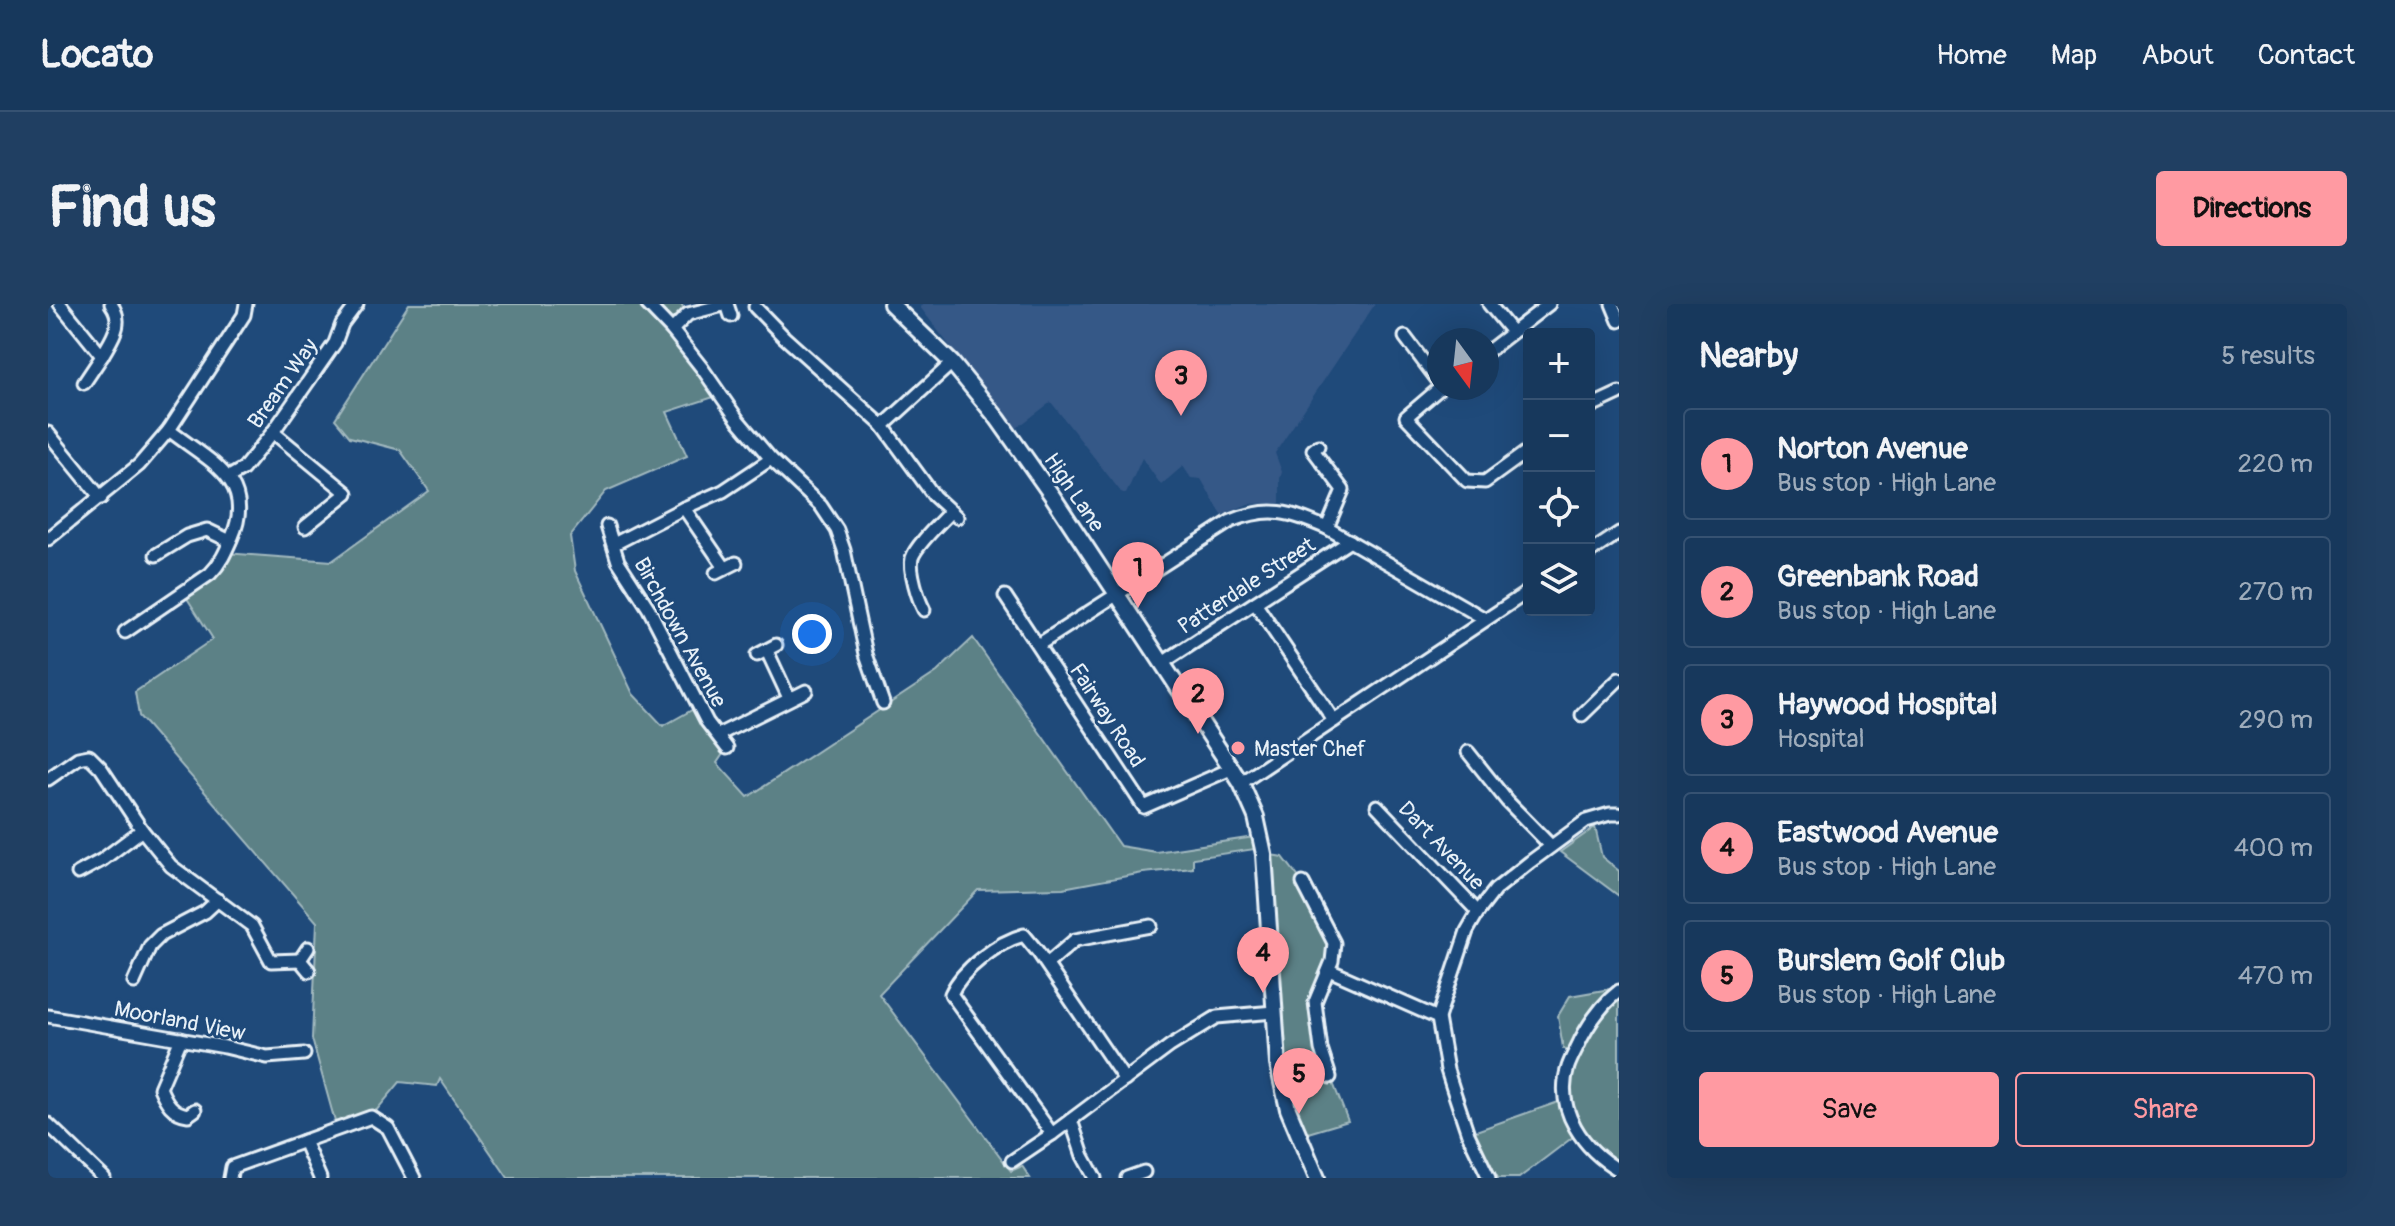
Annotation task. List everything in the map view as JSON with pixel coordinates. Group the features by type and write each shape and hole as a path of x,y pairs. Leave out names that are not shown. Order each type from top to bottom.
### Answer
{"main road":[{"name":"High Lane","path":"898,306 952,363 998,419 1164,662 1241,783 1256,817 1264,854 1278,1064 1288,1109 1317,1178"}],"street":[{"path":"60,304 102,356"},
{"path":"84,383 116,330 117,312 111,304"},
{"path":"51,541 139,465 169,430 244,315 246,304"},
{"name":"Bream Way","path":"229,477 243,469 273,432 335,343 342,324 357,304"},
{"path":"647,304 702,368 738,420 771,459 821,506 837,530 844,550 860,656 883,703"},
{"path":"1489,304 1512,332"},
{"path":"1499,342 1549,304"},
{"path":"1612,304 1619,321"},
{"path":"755,307 883,426 934,496 953,514 913,556 912,568 922,611 937,603"},
{"path":"672,330 688,314 728,308"},
{"path":"1405,337 1427,367"},
{"path":"883,426 952,363"},
{"path":"1595,404 1619,393"},
{"path":"1427,397 1406,417 1462,477 1473,483 1485,482 1523,454"},
{"path":"142,636 130,629 219,565 240,515 237,492 229,477 169,430"},
{"path":"273,432 347,493 305,527"},
{"path":"48,433 53,450 101,498"},
{"path":"1318,446 1313,450 1343,490 1327,528"},
{"name":"Birchdown Avenue","path":"614,544 723,491 771,459"},
{"path":"684,508 726,568"},
{"path":"1038,645 1231,521 1252,512 1273,510 1327,528 1485,619"},
{"name":"Birchdown Avenue","path":"607,526 618,561 649,609 707,722 727,748"},
{"path":"156,555 207,530 230,541"},
{"path":"1595,549 1619,533"},
{"name":"Patterdale Street","path":"1164,662 1350,541"},
{"path":"1241,783 1523,595"},
{"name":"Fairway Road","path":"1005,596 1144,807 1233,768"},
{"path":"1255,603 1334,721"},
{"path":"767,650 789,698"},
{"path":"1582,715 1619,679"},
{"name":"Birchdown Avenue","path":"718,735 806,691"},
{"path":"1468,752 1507,801 1551,846"},
{"path":"48,779 78,758 89,756 101,768 142,830 171,866 252,926 271,961 300,960"},
{"name":"Dart Avenue","path":"1377,806 1478,912"},
{"path":"1489,1178 1468,1134 1450,1079 1438,1018 1467,931 1495,890 1551,846 1586,821 1619,814"},
{"path":"78,873 102,860 142,830"},
{"path":"1303,883 1334,943 1329,970 1315,1002 1321,1049 1330,1077"},
{"path":"134,982 150,946 161,935 205,912 218,900"},
{"path":"1047,964 1075,940 1151,926"},
{"path":"1052,1134 951,994 966,972 1011,939 1024,935 1125,1080"},
{"path":"300,960 308,948"},
{"path":"300,960 309,971"},
{"path":"1329,970 1438,1018"},
{"path":"1619,991 1606,1001 1590,1024 1567,1069 1565,1082 1566,1099 1578,1134 1591,1150 1619,1170"},
{"path":"1012,1161 1170,1046 1217,1017 1274,1012"},
{"name":"Moorland View","path":"48,1016 267,1057 304,1054"},
{"path":"181,1039 160,1088 165,1102 179,1114 188,1115 195,1110"},
{"path":"230,1178 232,1167 371,1117 388,1128 414,1178"},
{"path":"1071,1120 1083,1156 1095,1178"},
{"path":"48,1124 104,1178"},
{"path":"304,1141 320,1178"},
{"path":"1127,1178 1144,1172"}],"shaded area":[{"path":"922,304 1375,304 1275,453 1282,472 1280,503 1248,504 1222,515 1201,479 1191,478 1183,466 1161,485 1142,458 1126,494 1121,492 1051,402 1014,430 920,307"}],"green space":[{"path":"409,304 682,304 683,309 672,330 720,395 667,412 687,456 606,491 570,536 575,571 633,694 663,726 699,706 727,748 717,763 748,797 937,672 973,638 1120,846 1156,852 1261,836 1262,848 1193,858 1193,868 1143,873 1063,888 978,890 879,994 1011,1171 1022,1166 1030,1178 508,1178 440,1079 437,1086 400,1082 371,1117 337,1129 312,1039 317,922 139,716 135,692 213,639 183,592 225,553 332,561 429,491 400,450 350,437 335,419"},
{"path":"1595,827 1602,857 1619,871 1619,896 1560,852"},
{"path":"1264,854 1283,857 1303,883 1334,943 1315,1002 1326,1065 1348,1121 1298,1136 1288,1109"},
{"path":"1610,989 1585,1018 1568,1052 1563,1048 1558,1016 1570,996"},
{"path":"1619,991 1619,1170 1591,1150 1566,1099 1575,1051"},
{"path":"1561,1101 1573,1137 1519,1178 1498,1178 1473,1132"}],"place":[{"name":"Haywood Hospital","path":"1181,416"},
{"name":"Norton Avenue","path":"1138,608"},
{"name":"Greenbank Road","path":"1198,734"},
{"name":"Master Chef","path":"1238,748"},
{"name":"Eastwood Avenue","path":"1263,993"},
{"name":"Burslem Golf Club","path":"1299,1114"}]}
